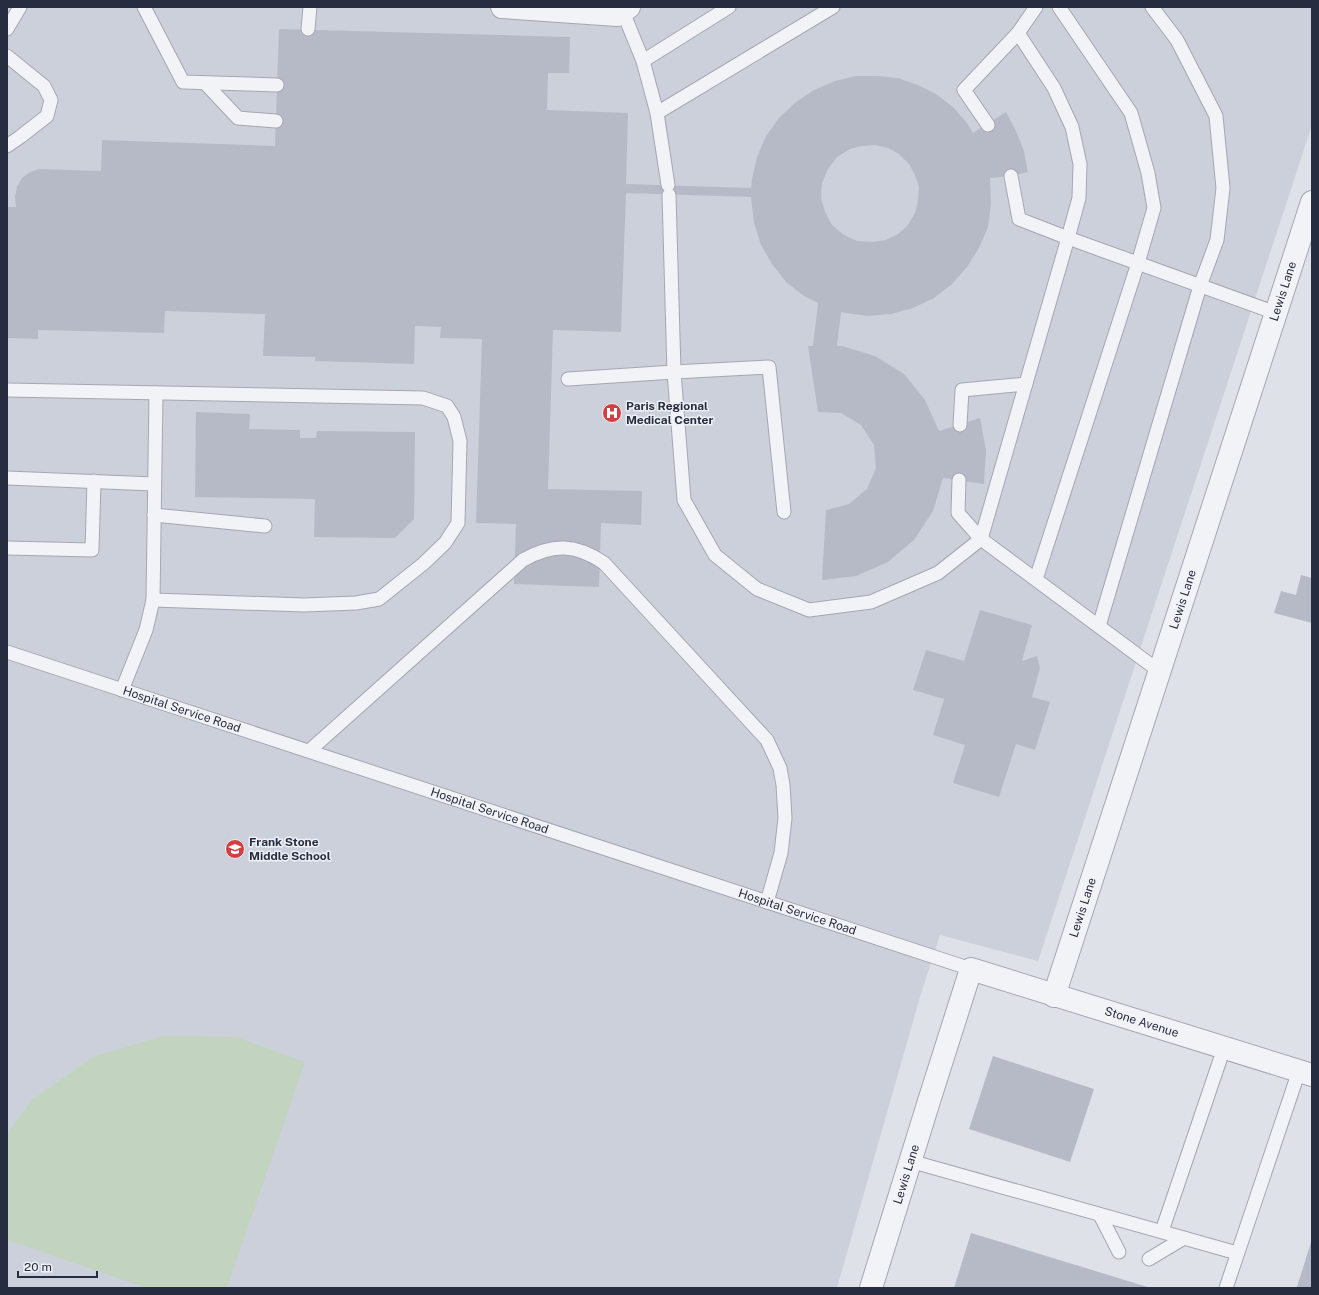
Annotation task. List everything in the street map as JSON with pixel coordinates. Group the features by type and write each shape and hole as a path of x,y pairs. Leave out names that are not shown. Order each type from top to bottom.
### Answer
{"street":[{"path":"502,7 617,15 624,8"},
{"name":"Lewis Lane","path":"1054,996 1312,202"},
{"name":"Lewis Lane","path":"871,1288 971,969"},
{"name":"Stone Avenue","path":"971,969 1305,1073"}],"lane":[{"path":"7,29 20,7"},
{"path":"144,7 182,82 277,85"},
{"path":"308,30 310,7"},
{"path":"643,61 729,7"},
{"path":"658,113 833,7"},
{"path":"988,124 964,90 1018,33 1036,7"},
{"path":"1036,579 1138,264 1154,208 1148,173 1131,113 1059,7"},
{"path":"1099,626 1200,286 1217,240 1224,188 1216,116 1177,40 1152,7"},
{"path":"624,8 643,61 658,113 669,190 674,372 684,500 715,555 757,588 809,610 871,602 938,573 981,539 1079,198 1080,164 1072,127 1054,88 1018,33"},
{"path":"7,56 44,86 51,100 47,116 7,146"},
{"path":"205,83 238,118 276,121"},
{"path":"1011,176 1019,219 1138,264 1276,313"},
{"path":"568,378 769,367 784,512"},
{"path":"960,425 962,390 1026,384"},
{"path":"7,390 423,398 447,406 454,417 460,441 458,523 445,544 423,564 379,599 356,603 304,605 153,600"},
{"path":"122,690 146,630 153,600 156,393"},
{"path":"7,478 154,484"},
{"path":"959,480 958,513 981,539 1160,671"},
{"path":"7,548 92,550 94,482"},
{"path":"154,515 265,526"},
{"path":"309,751 523,560 534,554 554,548 571,548 590,554 604,563 767,740 780,768 783,785 785,818 781,853 767,902"},
{"name":"Hospital Service Road","path":"7,652 971,969"},
{"path":"1162,1232 1224,1048"},
{"path":"1226,1288 1237,1253 1305,1073"},
{"path":"910,1161 1237,1253"},
{"path":"1100,1214 1119,1252"},
{"path":"1149,1259 1184,1238"}],"shaded area":[{"name":"Paris Regional Medical Center","path":"7,7 1312,7 1312,125 1038,961 940,935 920,997 837,1288 7,1288"}],"green space":[{"path":"163,1036 236,1037 305,1062 227,1288 147,1288 7,1240 7,1134 33,1099 93,1057"}],"building":[{"path":"279,29 570,37 569,73 548,73 547,110 628,113 626,184 751,188 757,157 766,136 779,118 796,102 814,90 835,81 856,76 898,78 918,85 936,94 953,107 967,123 973,133 1006,112 1024,151 1028,172 1011,176 990,178 991,204 988,227 979,248 967,267 952,284 934,298 913,308 891,314 868,316 841,312 837,346 842,346 875,356 904,374 925,400 939,431 980,418 986,450 984,484 943,478 933,511 914,540 888,562 856,576 822,580 826,510 849,504 867,489 876,468 874,445 861,425 841,413 818,412 808,346 813,346 818,303 804,296 786,282 772,264 761,245 754,223 751,197 626,193 621,332 553,330 548,489 642,491 641,525 601,523 599,587 514,584 516,524 476,523 482,339 440,338 441,327 415,326 414,364 315,361 315,357 263,356 265,314 165,311 164,333 38,330 38,339 7,338 7,207 16,207 15,197 17,187 22,178 30,172 39,169 101,171 102,140 275,146","holes":["875,145 888,148 899,154 909,164 915,175 919,187 915,213 908,225 898,234 886,240 873,242 857,241 844,235 832,225 825,212 821,198 822,183 828,169 837,157 850,149"]},
{"path":"196,412 250,414 249,429 300,430 300,438 316,438 317,431 415,432 414,519 395,538 314,537 315,499 195,497"},
{"path":"1301,575 1312,578 1312,623 1274,613 1281,591 1296,595"},
{"path":"980,610 1032,625 1022,661 1037,656 1040,668 1032,697 1050,702 1035,750 1016,744 999,797 953,783 965,745 933,735 944,699 913,690 926,650 964,661"},
{"path":"993,1056 1094,1089 1070,1162 969,1129"},
{"path":"971,1233 1151,1288 954,1288"},
{"path":"1312,1239 1312,1288 1300,1288 1297,1287"}],"place":[{"name":"Paris Regional Medical Center","path":"612,413"},
{"name":"Frank Stone Middle School","path":"235,849"}]}
